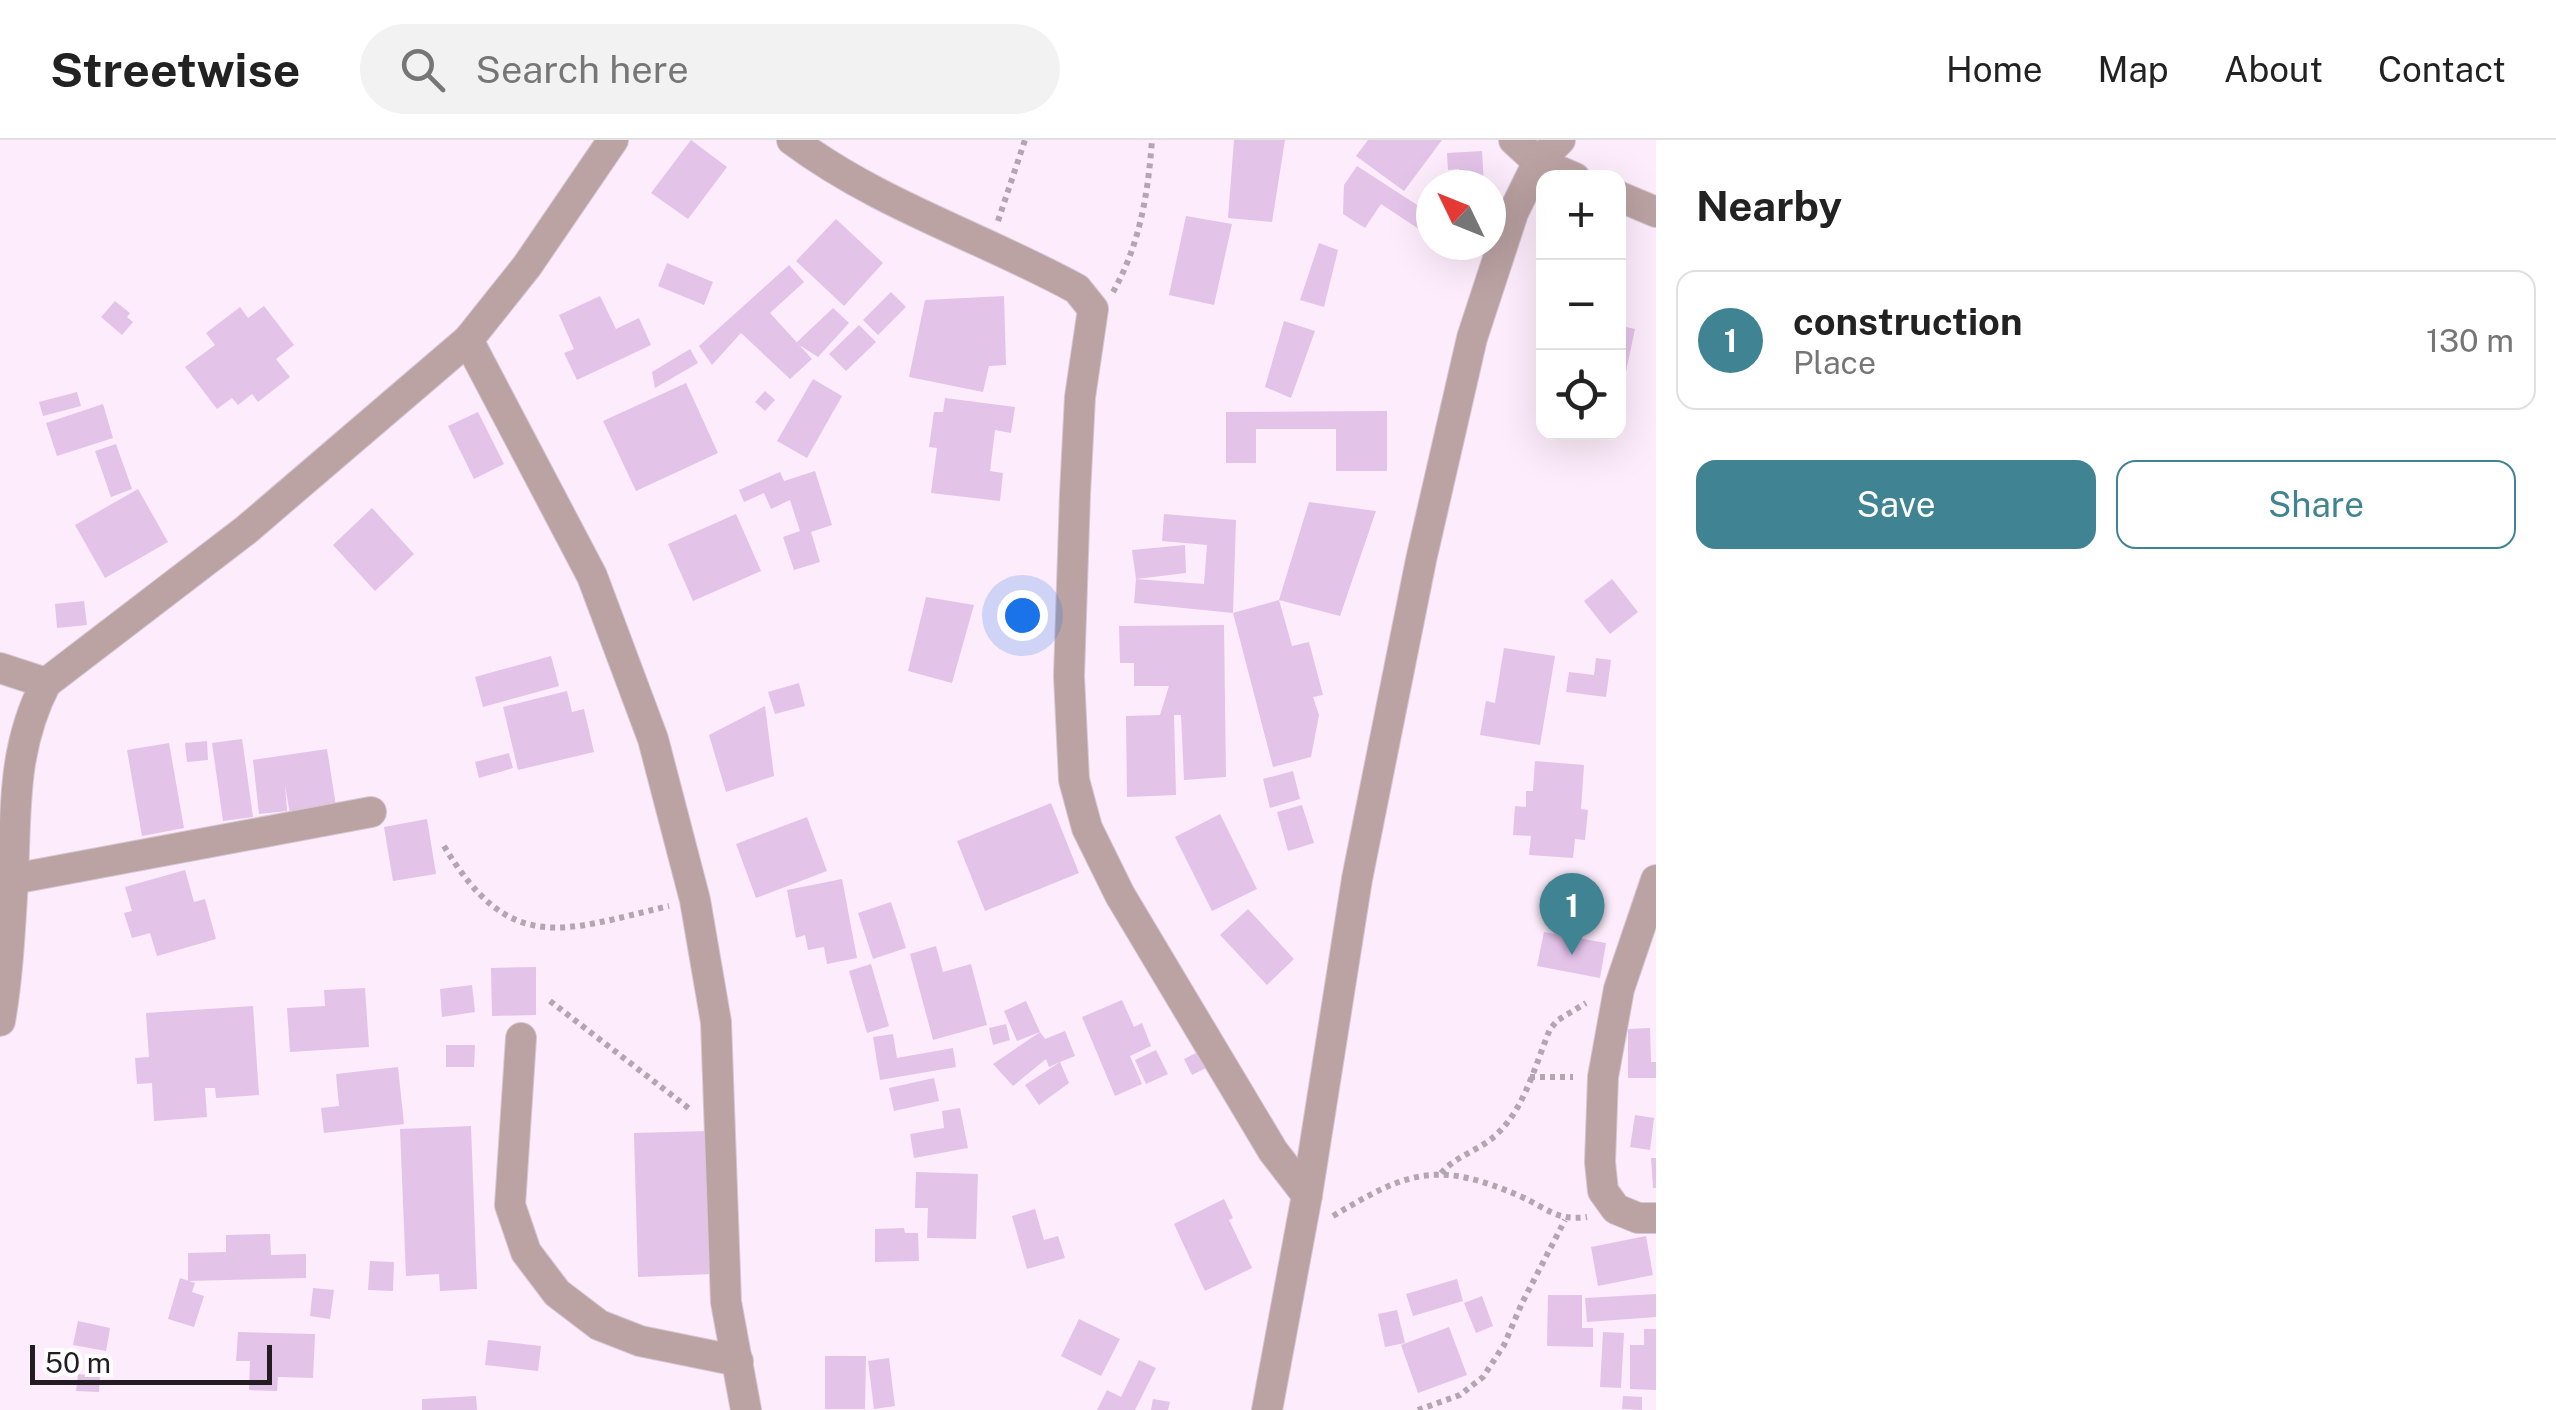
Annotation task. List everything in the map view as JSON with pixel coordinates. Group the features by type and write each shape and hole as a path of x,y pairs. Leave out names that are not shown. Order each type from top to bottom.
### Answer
{"street":[{"path":"0,1020 13,879 13,811 30,714 46,684 246,530 468,340 527,266 613,140"},
{"path":"792,140 821,162 897,206 1077,289 1094,309 1080,397 1074,494 1069,676 1074,780 1087,828 1120,895 1273,1151 1307,1195"},
{"path":"1514,140 1549,151 1567,170"},
{"path":"1267,1410 1307,1195 1357,879 1421,560 1472,338 1514,214 1549,151"},
{"path":"1626,199 1656,212"},
{"path":"468,340 592,576 616,634 653,739 695,900 716,1022 726,1302 746,1410"},
{"path":"0,668 46,684"},
{"path":"13,879 371,812"},
{"path":"1656,880 1620,989 1603,1077 1600,1162 1603,1191 1616,1209 1638,1218 1656,1218"},
{"path":"521,1038 510,1205 526,1252 557,1293 599,1325 640,1341 738,1361"}],"path":[{"path":"990,246 1025,140"},
{"path":"1094,309 1113,292 1136,242 1149,185 1152,140"},
{"path":"444,846 460,873 482,898 501,914 541,929 588,925 695,900"},
{"path":"1440,1174 1450,1163 1482,1147 1512,1118 1558,1020 1620,989"},
{"path":"550,1001 687,1108 722,1130"},
{"path":"1530,1077 1603,1077"},
{"path":"1298,1236 1399,1180 1423,1174 1478,1182 1521,1197 1566,1220 1616,1209"},
{"path":"1418,1410 1460,1394 1483,1378 1504,1345 1566,1220"}],"building":[{"path":"691,140 727,167 688,219 651,193"},
{"path":"1234,140 1285,140 1272,222 1228,218"},
{"path":"1368,140 1442,140 1404,191 1356,156"},
{"path":"1482,151 1483,170 1448,170 1447,153"},
{"path":"1357,166 1416,204 1416,227 1381,204 1365,228 1343,214 1344,185"},
{"path":"1186,216 1232,224 1214,305 1169,295"},
{"path":"836,219 883,263 844,306 796,261"},
{"path":"1319,243 1338,250 1324,307 1300,300"},
{"path":"667,263 713,282 704,305 658,286"},
{"path":"789,265 804,282 770,313 812,359 790,379 741,333 712,365 699,346"},
{"path":"891,292 906,307 878,335 863,320"},
{"path":"600,296 616,329 639,318 651,345 577,380 564,353 574,349 559,315"},
{"path":"1004,296 1006,365 989,366 983,392 909,377 925,300"},
{"path":"115,301 130,313 127,317 133,322 122,335 101,317"},
{"path":"264,306 294,345 276,359 290,377 258,402 252,394 238,405 232,398 217,409 185,367 215,345 206,333 240,307 248,318"},
{"path":"833,308 849,323 818,357 796,343"},
{"path":"1284,321 1315,331 1291,398 1265,387"},
{"path":"859,325 876,342 846,371 829,354"},
{"path":"1626,327 1635,329 1626,372"},
{"path":"690,349 698,363 655,388 652,372"},
{"path":"813,379 842,396 807,458 777,441"},
{"path":"686,383 718,453 636,491 603,421"},
{"path":"765,391 775,400 765,411 755,402"},
{"path":"77,392 81,406 43,416 39,402"},
{"path":"945,398 1015,407 1011,433 995,430 990,471 1003,473 1000,501 931,493 937,448 929,447 934,412 943,412"},
{"path":"103,404 113,438 57,456 46,423"},
{"path":"1387,411 1387,471 1336,471 1336,429 1256,429 1256,463 1226,463 1226,412"},
{"path":"478,412 504,464 474,479 448,426"},
{"path":"116,444 132,489 111,497 95,451"},
{"path":"815,471 832,525 811,532 820,562 794,570 783,537 800,531 790,500 771,509 764,493 744,502 739,490 780,472 784,481"},
{"path":"138,489 168,542 105,578 75,525"},
{"path":"1309,502 1376,511 1340,616 1279,600"},
{"path":"372,508 414,554 375,591 333,545"},
{"path":"736,514 761,571 693,601 668,544"},
{"path":"1164,514 1236,520 1233,613 1134,603 1136,579 1204,584 1207,545 1162,541"},
{"path":"1185,545 1186,573 1136,579 1132,550"},
{"path":"1612,579 1638,612 1610,634 1584,601"},
{"path":"926,597 974,605 952,683 908,671"},
{"path":"1279,600 1292,646 1309,642 1323,695 1313,697 1319,715 1311,757 1273,767 1233,613"},
{"path":"84,601 87,625 57,628 55,604"},
{"path":"1224,625 1226,777 1184,780 1181,715 1174,715 1176,795 1127,797 1126,716 1160,715 1169,686 1134,686 1134,663 1120,663 1119,626"},
{"path":"1504,648 1555,656 1540,745 1480,735 1486,701 1495,703"},
{"path":"551,656 559,686 483,707 475,677"},
{"path":"1596,658 1611,660 1606,697 1566,692 1569,672 1594,675"},
{"path":"799,683 805,706 775,714 768,692"},
{"path":"567,691 572,712 584,709 594,752 518,770 503,707"},
{"path":"765,706 774,776 726,792 709,735"},
{"path":"242,739 253,817 223,821 212,743"},
{"path":"207,741 208,760 187,762 185,743"},
{"path":"169,743 184,828 142,836 127,750"},
{"path":"327,749 336,806 290,814 285,785 287,811 259,814 253,760"},
{"path":"509,753 513,768 479,778 475,762"},
{"path":"1535,761 1584,765 1581,809 1588,810 1585,840 1575,839 1573,858 1529,855 1531,836 1513,835 1515,806 1526,807 1526,791 1533,791"},
{"path":"1293,771 1300,799 1270,808 1263,779"},
{"path":"1051,803 1079,873 985,911 957,841"},
{"path":"1302,805 1314,843 1288,851 1277,812"},
{"path":"1220,814 1257,889 1212,911 1175,837"},
{"path":"807,817 827,871 756,898 736,844"},
{"path":"427,819 436,874 393,881 384,827"},
{"path":"185,870 194,902 205,899 216,939 157,956 150,933 132,938 124,913 132,911 125,887"},
{"path":"842,879 857,958 827,964 824,947 808,950 805,935 796,938 787,890"},
{"path":"891,902 906,948 873,959 858,913"},
{"path":"1248,909 1294,959 1267,985 1220,935"},
{"path":"1544,932 1606,943 1600,978 1537,966"},
{"path":"936,946 943,972 971,964 987,1025 933,1040 910,954"},
{"path":"871,964 889,1026 867,1033 849,971"},
{"path":"536,967 536,1015 492,1016 491,968"},
{"path":"472,985 475,1012 442,1017 440,989"},
{"path":"365,988 369,1047 290,1052 287,1008 325,1006 324,990"},
{"path":"1122,1000 1134,1027 1142,1023 1151,1046 1130,1056 1142,1084 1115,1096 1082,1017"},
{"path":"1026,1001 1040,1032 1017,1041 1004,1011"},
{"path":"253,1006 259,1095 216,1098 215,1088 205,1088 207,1117 154,1121 152,1083 137,1084 135,1058 149,1057 146,1013"},
{"path":"1006,1024 1010,1040 993,1045 989,1028"},
{"path":"1650,1028 1651,1062 1656,1062 1656,1078 1628,1078 1628,1029"},
{"path":"1065,1031 1075,1056 1049,1067 1046,1059 1013,1086 993,1064 1040,1032 1045,1039"},
{"path":"893,1034 897,1058 953,1048 956,1067 880,1080 873,1037"},
{"path":"446,1045 475,1045 474,1067 446,1067"},
{"path":"1156,1050 1168,1074 1146,1084 1135,1060"},
{"path":"1200,1051 1208,1067 1192,1075 1184,1059"},
{"path":"1060,1062 1069,1083 1039,1105 1025,1085"},
{"path":"398,1067 404,1124 324,1133 321,1108 339,1106 336,1074"},
{"path":"934,1078 939,1101 894,1111 889,1088"},
{"path":"960,1108 968,1148 914,1158 910,1134 944,1128 942,1111"},
{"path":"1635,1115 1654,1118 1650,1150 1630,1147"},
{"path":"471,1126 477,1289 440,1291 439,1274 406,1276 400,1129"},
{"path":"708,1131 713,1274 638,1277 634,1133"},
{"path":"1651,1158 1656,1158 1656,1188 1653,1188"},
{"path":"916,1172 978,1174 976,1239 927,1238 928,1208 915,1208"},
{"path":"1224,1199 1233,1218 1229,1220 1252,1268 1205,1291 1174,1224"},
{"path":"1035,1209 1044,1240 1058,1236 1065,1258 1027,1269 1012,1216"},
{"path":"904,1228 905,1233 918,1233 919,1261 875,1262 875,1229"},
{"path":"270,1234 271,1255 306,1254 306,1278 188,1281 188,1253 226,1252 226,1235"},
{"path":"1646,1236 1653,1275 1598,1286 1591,1247"},
{"path":"370,1261 394,1262 393,1291 368,1290"},
{"path":"180,1278 195,1283 192,1292 204,1296 194,1327 168,1319"},
{"path":"1457,1279 1463,1301 1413,1316 1406,1294"},
{"path":"313,1288 334,1290 330,1319 310,1316"},
{"path":"1656,1294 1656,1317 1587,1322 1585,1298"},
{"path":"1548,1295 1582,1295 1582,1328 1593,1328 1593,1347 1547,1346"},
{"path":"1482,1296 1493,1326 1476,1333 1464,1303"},
{"path":"1397,1310 1405,1343 1385,1347 1378,1314"},
{"path":"1079,1319 1120,1339 1101,1376 1061,1356"},
{"path":"78,1321 110,1328 106,1351 73,1345"},
{"path":"1449,1327 1467,1375 1418,1393 1401,1345"},
{"path":"1644,1329 1656,1329 1656,1390 1630,1389 1630,1345 1644,1345"},
{"path":"238,1332 315,1334 313,1378 278,1377 277,1391 249,1390 250,1361 236,1361"},
{"path":"1603,1332 1624,1333 1621,1388 1600,1387"},
{"path":"488,1340 541,1346 538,1371 485,1365"},
{"path":"825,1356 866,1356 865,1409 825,1409"},
{"path":"889,1358 895,1406 874,1409 868,1361"},
{"path":"1139,1360 1156,1368 1135,1410 1097,1410 1107,1390 1121,1397"},
{"path":"78,1374 100,1376 99,1392 76,1391"},
{"path":"476,1396 477,1410 422,1410 422,1399"},
{"path":"1623,1396 1642,1397 1642,1410 1622,1409"},
{"path":"1153,1399 1170,1402 1168,1410 1151,1410"}],"place":[{"name":"construction","path":"1572,955"}]}
